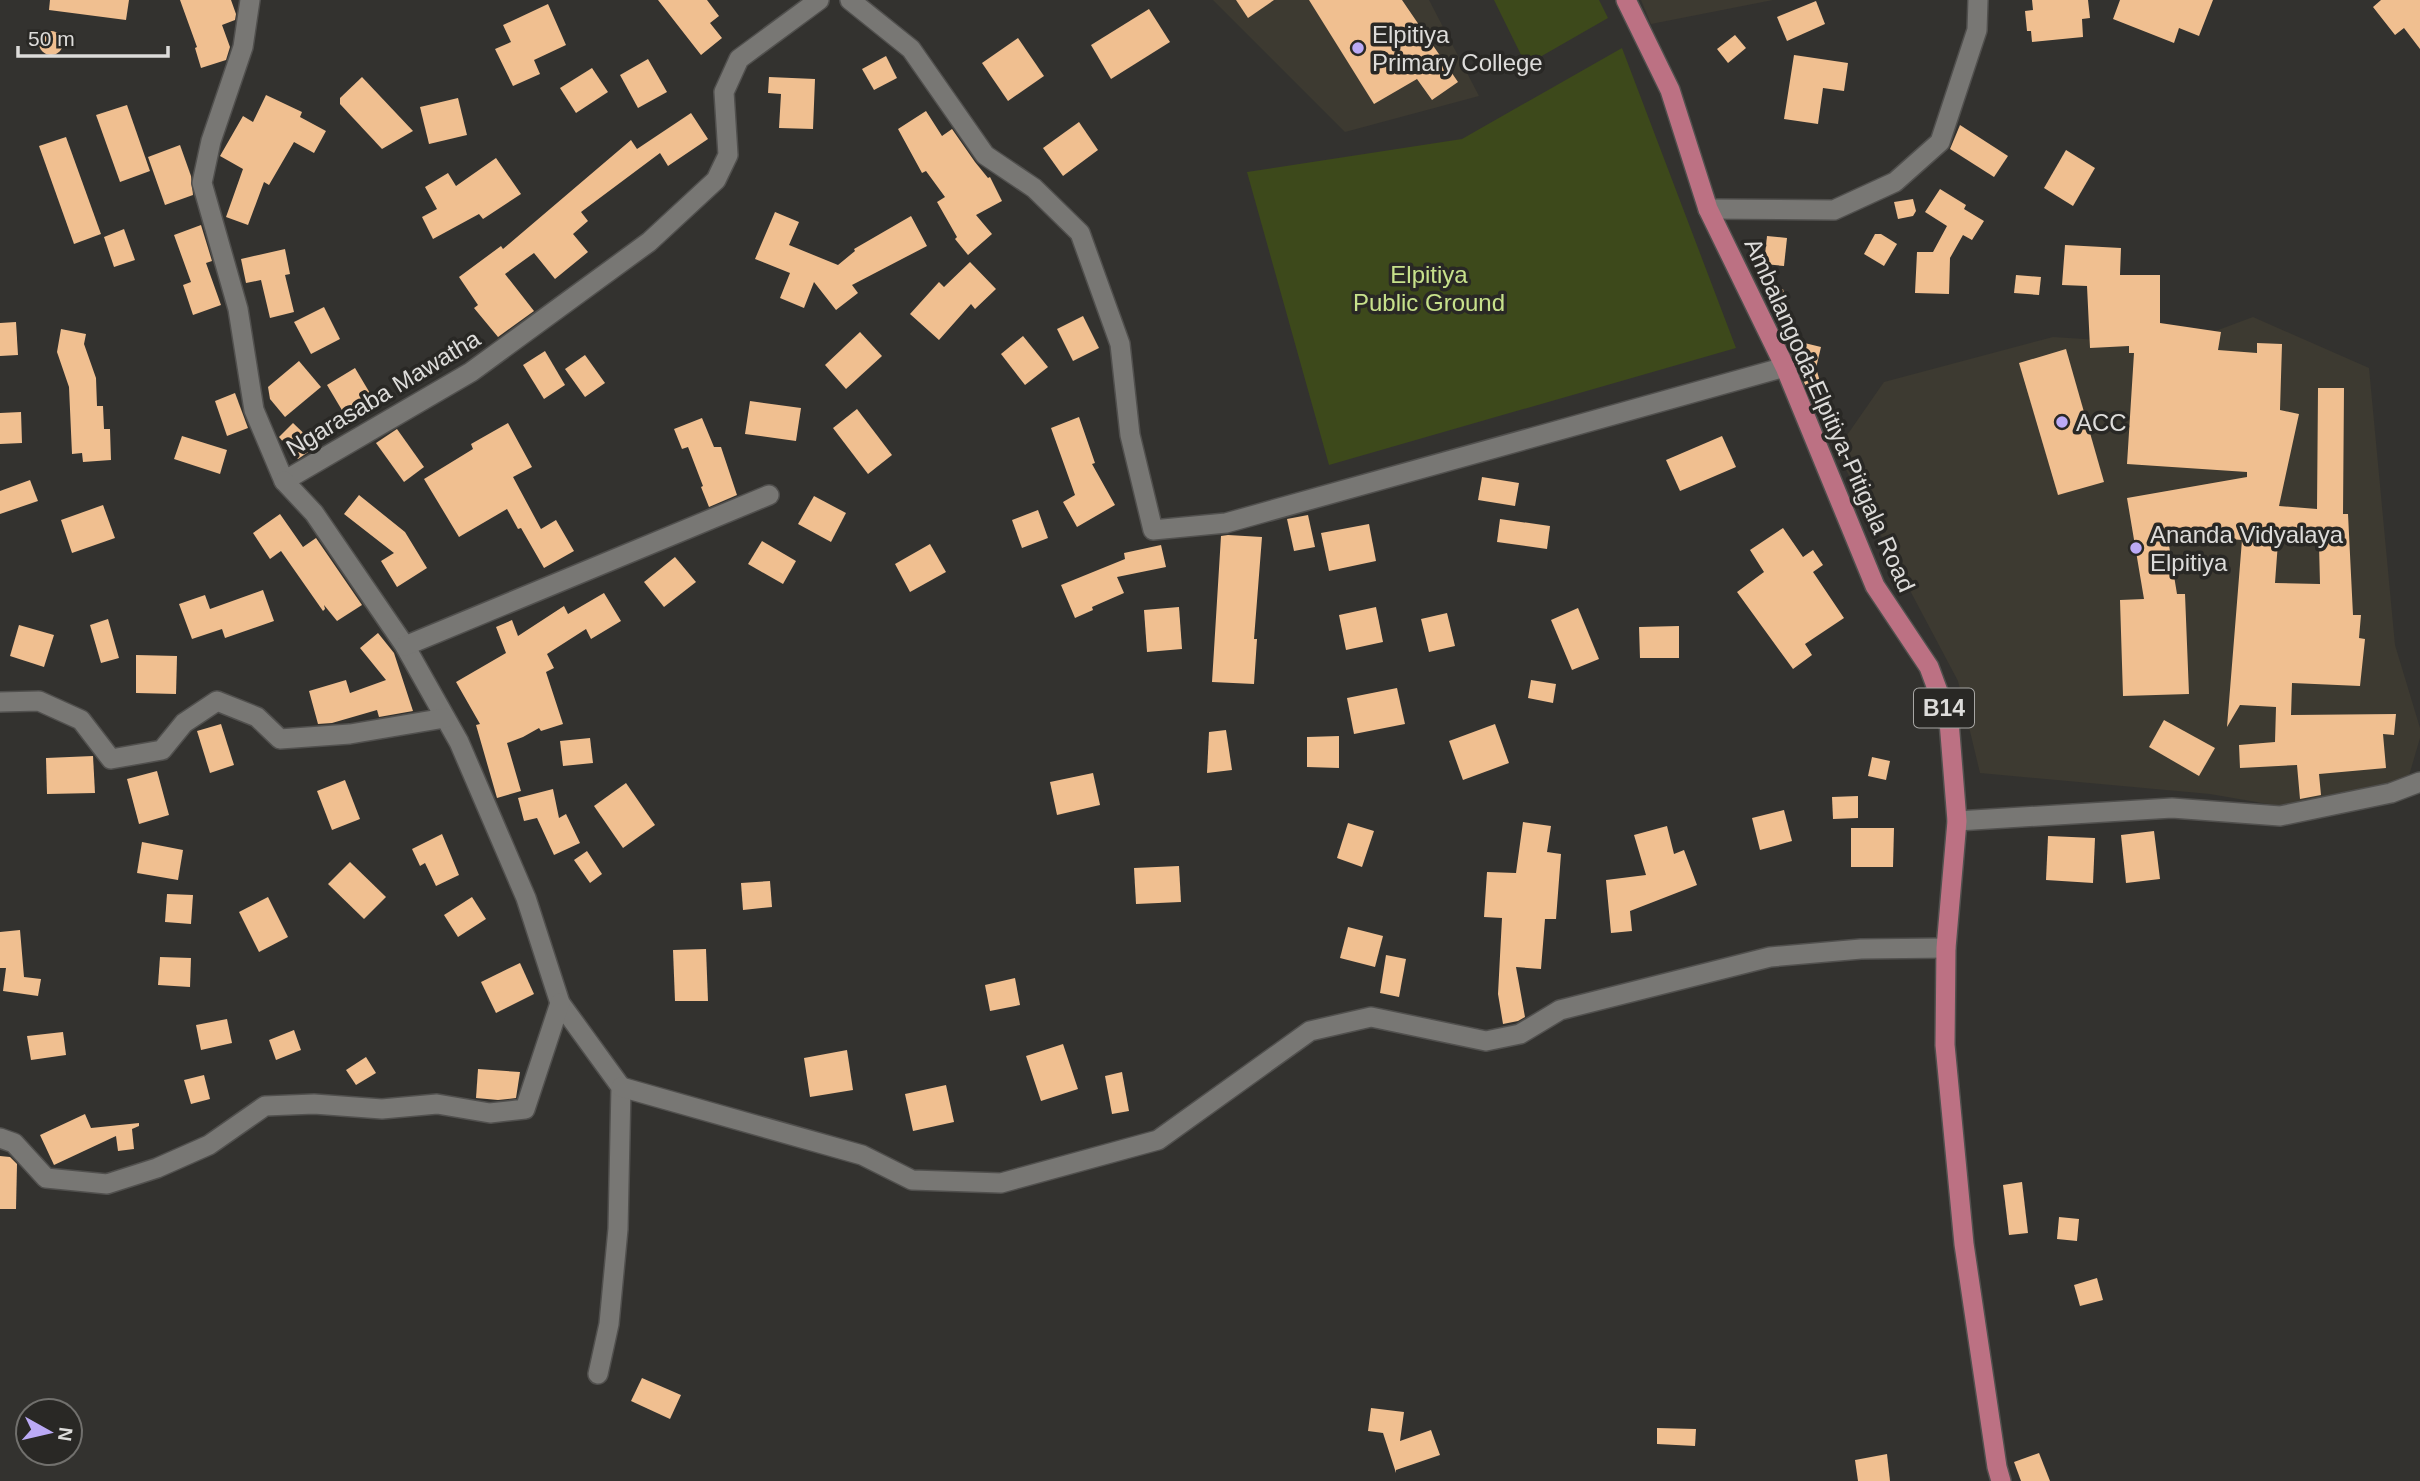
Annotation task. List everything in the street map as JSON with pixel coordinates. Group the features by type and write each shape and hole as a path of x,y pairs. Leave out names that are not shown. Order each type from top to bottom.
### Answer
{"main road":[{"name":"Ambalangoda-Elpitiya-Pitigala Road","path":"1626,0 1670,90 1708,209 1785,368 1875,586 1929,667 1949,721 1957,821 1946,948 1945,1045 1964,1244 2001,1481"}],"street":[{"name":"Ngarasaba Mawatha","path":"250,0 243,47 211,141 202,183 238,309 254,410 284,481 471,372 649,242 716,180 728,155 724,92 739,59 819,0"},
{"path":"850,0 911,50 985,155 1034,188 1080,233 1120,344 1130,435 1153,530 1227,523 1785,368"},
{"path":"1708,209 1834,210 1895,182 1940,142 1977,30 1978,0"},
{"path":"284,481 314,513 405,646 446,718 459,742 526,898 559,1003 621,1087 618,1229 610,1324 598,1374"},
{"path":"405,646 769,495"},
{"path":"0,702 39,701 81,720 111,758 162,750 184,723 217,701 257,717 281,739 350,734 446,718"},
{"path":"1957,821 2172,808 2280,816 2392,793 2420,782"},
{"path":"621,1087 862,1156 912,1180 1001,1183 1158,1140 1310,1031 1371,1017 1486,1041 1520,1034 1560,1010 1770,957 1861,949 1946,948"},
{"path":"0,1138 14,1143 46,1178 107,1184 157,1168 209,1145 265,1106 314,1104 382,1109 437,1104 490,1113 525,1109 559,1003"}],"shaded area":[{"name":"Elpitiya Primary College","path":"1213,0 1429,0 1479,96 1345,132"},
{"path":"1641,0 1773,0 1651,24"},
{"name":"Ananda Vidyalaya Elpitiya","path":"2253,317 2369,368 2395,645 2420,728 2420,738 2408,779 2291,808 2210,794 1980,773 1958,681 1836,451 1884,382 2053,337 2178,345"}],"green space":[{"path":"1494,0 1599,0 1608,18 1526,65"},
{"name":"Elpitiya Public Ground","path":"1622,48 1736,348 1329,465 1247,172 1462,139"}],"building":[{"path":"50,0 129,0 126,20 49,10"},
{"path":"180,0 231,0 236,14 235,20 222,25 230,47 226,60 201,68 195,48 197,47"},
{"path":"658,0 707,0 719,16 710,23 722,38 701,55"},
{"path":"1236,0 1274,0 1248,18"},
{"path":"1309,0 1402,0 1458,82 1432,100 1417,79 1374,104"},
{"path":"2032,0 2088,0 2090,18 2082,19 2083,37 2032,42 2031,31 2027,31 2025,11 2033,10"},
{"path":"2120,0 2213,0 2199,36 2179,28 2174,43 2113,19"},
{"path":"2381,0 2420,0 2420,49 2404,28 2395,35 2373,7"},
{"path":"1816,1 1825,24 1787,41 1777,17"},
{"path":"548,4 566,45 534,60 540,74 513,86 495,49 511,42 503,25"},
{"path":"1149,9 1170,42 1111,79 1091,45"},
{"path":"51,31 60,34 63,43 60,52 51,55 42,52 39,43 42,34"},
{"path":"1735,35 1746,48 1728,63 1717,49"},
{"path":"1018,38 1044,76 1008,101 982,63"},
{"path":"1794,55 1848,63 1844,91 1823,88 1818,124 1784,119"},
{"path":"886,56 897,78 874,90 862,69"},
{"path":"648,59 667,92 638,108 620,75"},
{"path":"592,68 608,92 576,113 560,88"},
{"path":"362,77 413,131 382,149 340,104 340,98"},
{"path":"769,77 815,79 813,129 779,128 781,94 768,93"},
{"path":"266,95 302,112 300,117 326,131 314,153 294,142 269,185 264,182 248,225 226,217 243,169 220,156 243,116 253,122"},
{"path":"458,98 467,135 429,144 420,107"},
{"path":"127,105 150,171 120,182 96,115"},
{"path":"926,111 942,136 952,129 975,162 988,178 990,177 1002,201 976,215 992,234 968,255 955,239 957,237 937,202 945,197 926,171 922,173 898,129"},
{"path":"691,113 708,139 668,166 660,153 581,212 588,221 573,234 588,252 555,279 534,253 505,274 534,311 498,337 474,308 478,305 459,277 501,246 503,249 631,140 637,149"},
{"path":"1079,122 1098,150 1063,176 1043,148"},
{"path":"1960,125 2008,156 1994,177 1950,149"},
{"path":"66,137 101,234 74,244 39,146"},
{"path":"180,145 191,176 193,195 165,205 148,157"},
{"path":"2066,150 2095,168 2073,206 2044,188"},
{"path":"496,158 521,194 483,219 479,214 433,239 422,217 437,209 425,187 448,173 456,186"},
{"path":"1940,189 1966,205 1964,209 1984,221 1972,240 1963,235 1950,258 1949,294 1915,293 1917,252 1933,252 1947,226 1925,212"},
{"path":"1913,199 1916,211 1913,216 1898,219 1894,202"},
{"path":"775,212 799,222 789,245 838,265 855,251 854,249 911,216 927,246 852,285 858,293 836,310 814,282 804,308 780,298 790,273 755,259"},
{"path":"201,225 212,261 206,263 221,305 193,315 183,285 191,282 174,235"},
{"path":"124,229 135,260 114,267 104,237"},
{"path":"1875,234 1881,234 1897,244 1884,266 1864,254"},
{"path":"1767,236 1787,238 1784,266 1764,264"},
{"path":"2065,245 2121,248 2120,275 2160,275 2160,323 2221,332 2218,350 2257,353 2257,343 2282,344 2280,410 2299,414 2279,506 2317,509 2318,388 2344,388 2343,514 2348,514 2353,615 2361,615 2359,638 2365,639 2360,686 2292,683 2291,715 2396,714 2394,735 2383,734 2386,768 2319,774 2321,795 2300,799 2297,765 2240,768 2239,745 2275,742 2276,707 2240,705 2227,727 2242,540 2218,538 2219,530 2166,527 2177,594 2185,594 2189,694 2123,696 2120,600 2144,599 2127,498 2247,477 2247,472 2127,464 2134,353 2129,353 2129,346 2090,348 2087,286 2062,285","holes":["2278,542 2319,545 2320,584 2275,583"]},
{"path":"285,249 290,274 285,275 294,312 270,318 261,280 246,283 241,259"},
{"path":"970,262 996,289 975,309 971,304 939,340 910,314 939,282 944,287"},
{"path":"2016,275 2041,277 2039,295 2014,293"},
{"path":"1783,289 1793,332 1783,334 1764,294"},
{"path":"324,307 340,339 311,354 294,322"},
{"path":"1083,316 1099,348 1073,361 1057,329"},
{"path":"16,322 18,355 0,356 0,323"},
{"path":"61,329 86,334 84,344 96,378 97,406 103,406 104,429 110,429 111,460 83,462 82,453 72,454 69,387 57,352"},
{"path":"860,332 882,356 846,389 825,365"},
{"path":"1023,336 1048,367 1025,385 1001,354"},
{"path":"1788,339 1821,347 1816,368 1826,402 1814,405 1787,343"},
{"name":"ACC","path":"2066,349 2104,482 2058,495 2019,363"},
{"path":"545,351 565,385 544,399 523,365"},
{"path":"585,355 605,383 585,397 565,369"},
{"path":"299,361 321,387 285,417 270,399 268,387"},
{"path":"355,368 374,400 346,417 327,385"},
{"path":"235,393 248,428 227,436 215,401"},
{"path":"750,401 801,408 796,441 745,434"},
{"path":"857,409 892,455 868,474 833,428"},
{"path":"21,412 22,443 0,444 0,413"},
{"path":"1079,417 1095,463 1092,464 1115,505 1077,527 1063,502 1075,495 1051,428"},
{"path":"702,418 714,447 721,447 737,495 709,507 688,447 682,449 674,429"},
{"path":"293,423 317,446 298,459 279,437"},
{"path":"508,423 532,467 513,477 541,529 556,520 574,551 544,568 507,509 459,537 424,479 473,449 471,444"},
{"path":"397,429 424,467 404,482 376,443"},
{"path":"182,436 227,450 220,474 174,459"},
{"path":"1722,436 1736,467 1680,491 1666,460"},
{"path":"1482,477 1519,483 1515,506 1478,500"},
{"path":"30,480 38,501 0,514 0,491"},
{"path":"359,495 405,532 427,568 397,587 381,561 394,553 344,514"},
{"path":"814,496 846,513 831,542 798,524"},
{"path":"103,505 115,538 72,553 61,520"},
{"path":"1038,510 1048,538 1022,548 1012,520"},
{"path":"280,514 303,547 316,538 362,605 337,621 324,605 323,611 281,551 270,559 253,533"},
{"path":"1308,515 1315,547 1294,551 1287,519"},
{"path":"1500,519 1550,526 1547,549 1497,542"},
{"path":"1369,524 1376,561 1329,571 1321,533"},
{"path":"1783,528 1803,557 1813,550 1823,565 1813,572 1844,618 1805,644 1812,655 1793,669 1737,592 1764,572 1750,550"},
{"path":"1221,536 1262,537 1254,639 1257,639 1254,684 1212,682"},
{"path":"762,541 796,561 783,584 748,564"},
{"path":"930,544 946,572 910,592 895,564"},
{"path":"1161,545 1166,567 1117,577 1124,593 1075,618 1061,585 1125,559 1124,553"},
{"path":"675,557 696,582 664,607 644,582"},
{"path":"263,590 274,621 225,638 222,629 192,639 179,604 205,595 210,609"},
{"path":"604,593 621,621 591,639 586,629 547,654 554,668 546,672 563,724 541,731 539,728 507,743 521,791 497,798 476,725 480,724 456,682 506,653 496,627 512,620 518,636 564,606 568,614"},
{"path":"1179,607 1182,649 1147,652 1144,610"},
{"path":"1376,607 1383,642 1346,650 1339,615"},
{"path":"1578,608 1599,659 1572,670 1551,620"},
{"path":"1447,613 1455,646 1429,652 1421,619"},
{"path":"108,619 119,658 101,663 90,625"},
{"path":"19,625 54,635 44,667 10,656"},
{"path":"1679,626 1679,658 1640,658 1639,627"},
{"path":"378,633 394,653 413,711 379,717 377,710 332,723 318,724 309,691 346,680 350,693 386,680 360,648"},
{"path":"136,655 177,656 176,694 136,693"},
{"path":"1531,680 1556,684 1553,703 1528,698"},
{"path":"1397,688 1405,724 1354,734 1347,698"},
{"path":"2164,720 2215,748 2199,776 2149,747"},
{"path":"221,724 234,765 210,773 197,731"},
{"path":"1495,724 1509,763 1463,780 1449,741"},
{"path":"1226,730 1232,770 1207,773 1209,732"},
{"path":"1339,736 1339,768 1307,767 1307,737"},
{"path":"590,738 593,763 563,766 560,741"},
{"path":"93,756 95,793 47,794 46,758"},
{"path":"1872,757 1890,761 1886,780 1868,776"},
{"path":"157,771 169,815 139,824 127,779"},
{"path":"1093,773 1100,805 1057,815 1050,782"},
{"path":"345,780 360,819 332,830 317,791"},
{"path":"626,783 655,825 623,848 594,806"},
{"path":"553,789 559,818 566,814 580,843 554,855 537,818 524,821 518,798"},
{"path":"1858,796 1858,818 1833,819 1832,797"},
{"path":"1784,810 1792,841 1760,850 1752,818"},
{"path":"1523,822 1551,826 1547,852 1561,854 1556,919 1545,919 1541,969 1516,967 1525,1017 1503,1024 1498,994 1502,918 1484,917 1487,872 1516,873"},
{"path":"1348,823 1374,831 1362,867 1337,858"},
{"path":"1667,826 1674,854 1684,850 1697,885 1630,911 1632,931 1611,933 1606,880 1646,875 1634,835"},
{"path":"1851,828 1894,828 1893,867 1851,867"},
{"path":"2154,831 2160,879 2126,883 2121,835"},
{"path":"442,834 459,875 436,886 425,863 420,866 412,849"},
{"path":"2048,836 2095,838 2093,883 2046,880"},
{"path":"142,842 183,850 178,880 137,873"},
{"path":"587,851 602,874 590,883 574,860"},
{"path":"350,862 386,897 364,919 328,884"},
{"path":"1179,866 1181,902 1136,904 1134,868"},
{"path":"770,881 772,907 743,910 741,883"},
{"path":"167,894 193,895 191,924 165,922"},
{"path":"268,897 288,937 259,952 239,912"},
{"path":"472,897 486,919 458,937 444,915"},
{"path":"1348,927 1383,936 1375,967 1340,958"},
{"path":"20,930 24,977 41,979 38,996 3,991 6,968 0,968 0,932"},
{"path":"706,949 708,1001 675,1001 673,950"},
{"path":"1386,955 1406,959 1399,997 1380,993"},
{"path":"160,957 191,958 190,987 158,985"},
{"path":"520,963 534,994 496,1013 481,982"},
{"path":"1015,978 1020,1005 990,1011 985,985"},
{"path":"227,1019 232,1043 201,1050 196,1025"},
{"path":"294,1030 301,1050 276,1060 269,1040"},
{"path":"63,1032 66,1055 31,1060 27,1036"},
{"path":"1063,1044 1078,1089 1041,1101 1026,1056"},
{"path":"847,1050 853,1090 810,1097 804,1058"},
{"path":"366,1057 376,1073 356,1085 346,1070"},
{"path":"478,1069 520,1072 516,1098 476,1098"},
{"path":"1122,1072 1129,1111 1112,1114 1105,1076"},
{"path":"204,1075 210,1099 191,1104 184,1080"},
{"path":"946,1085 954,1122 913,1131 905,1094"},
{"path":"85,1114 91,1128 139,1123 139,1126 132,1129 134,1149 118,1151 116,1136 54,1165 40,1135"},
{"path":"0,1156 10,1157 17,1164 16,1209 0,1209"},
{"path":"2022,1182 2028,1233 2009,1235 2003,1185"},
{"path":"2059,1217 2079,1219 2077,1241 2057,1239"},
{"path":"2097,1278 2103,1300 2080,1306 2074,1285"},
{"path":"642,1378 681,1395 670,1419 631,1401"},
{"path":"1371,1408 1404,1412 1400,1441 1431,1430 1440,1455 1396,1470 1396,1473 1383,1433 1368,1431"},
{"path":"1657,1428 1696,1429 1695,1446 1657,1444"},
{"path":"2039,1453 2050,1481 2021,1481 2014,1462"},
{"path":"1887,1454 1890,1481 1858,1481 1855,1460"}],"place":[{"name":"Elpitiya Primary College","path":"1358,48"},
{"name":"ACC","path":"2062,422"},
{"name":"Ananda Vidyalaya Elpitiya","path":"2136,548"}]}
